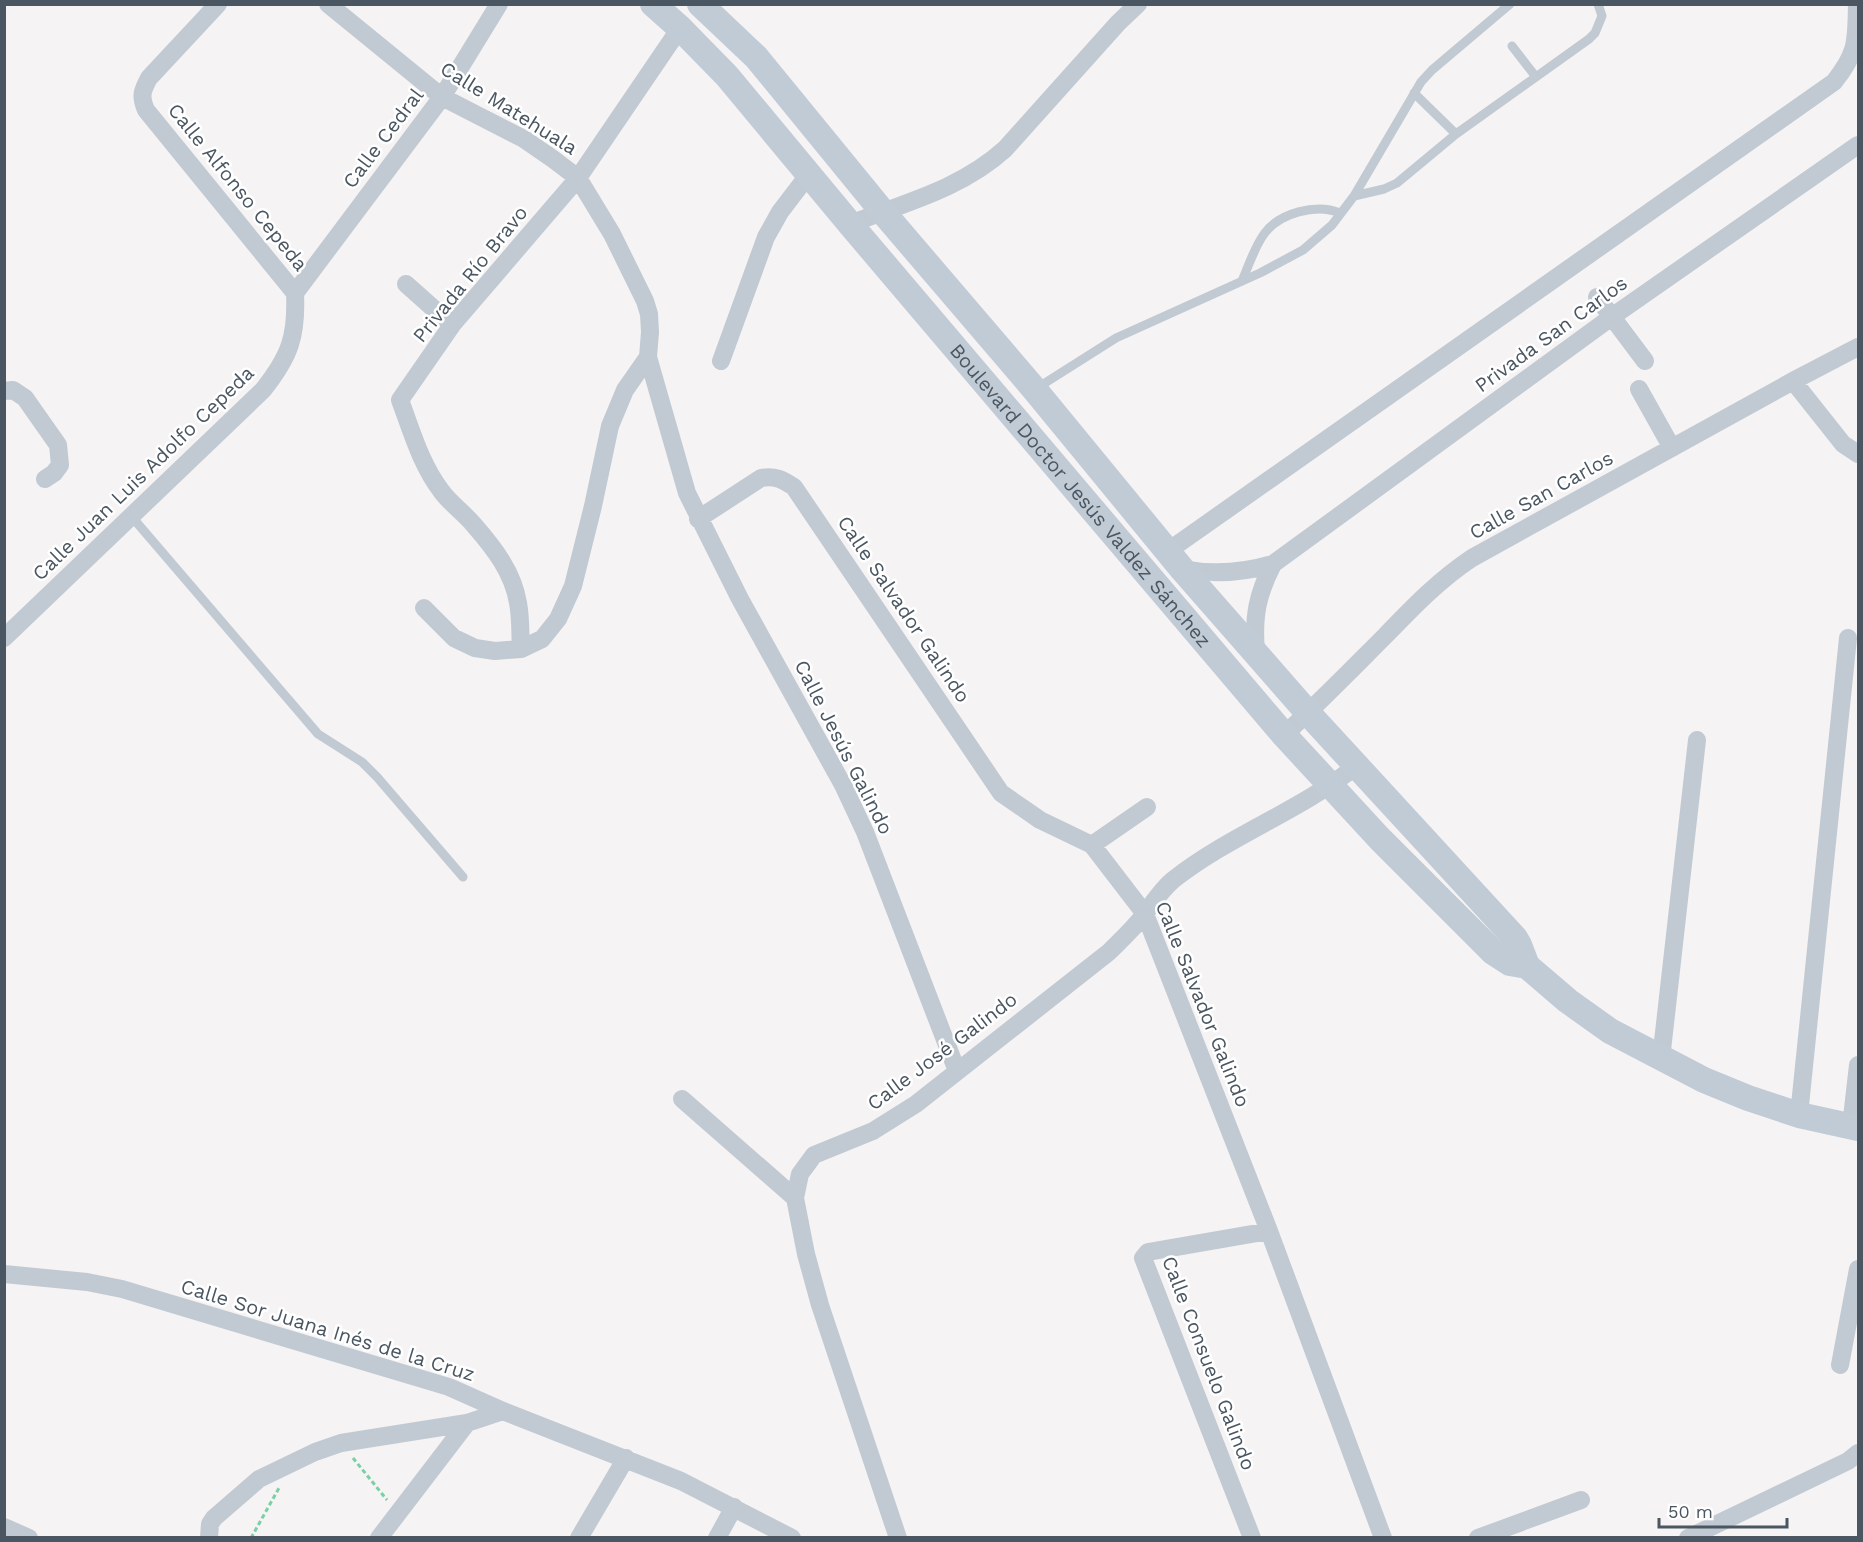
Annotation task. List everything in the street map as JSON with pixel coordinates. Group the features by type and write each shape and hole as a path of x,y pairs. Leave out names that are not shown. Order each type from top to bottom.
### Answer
{"main road":[{"name":"Boulevard Doctor Jesús Valdez Sánchez","path":"653,4 727,76 849,224 1330,786 1493,952 1510,963 1527,966"},
{"name":"Boulevard Doctor Jesús Valdez Sánchez","path":"700,4 756,57 1175,560 1308,713 1515,938 1527,966 1568,1001 1610,1031 1661,1059 1748,1098 1799,1114 1855,1127"}],"street":[{"name":"Calle Alfonso Cepeda","path":"218,4 149,78 142,90 141,98 146,110 295,293"},
{"name":"Calle Matehuala","path":"328,4 442,97 524,140 578,178 612,234 645,301 649,314 650,332 648,357 687,493 698,519"},
{"name":"Calle Cedral","path":"295,293 442,97 499,4"},
{"path":"849,224 946,189 988,164 1005,149 1118,23 1138,4"},
{"path":"1175,560 1834,82 1853,54 1857,4"},
{"name":"Privada Río Bravo","path":"521,649 519,604 505,565 473,524 442,493 431,477 421,458 400,400 452,325 578,178 680,28"},
{"name":"Privada San Carlos","path":"1175,560 1204,573 1228,573 1273,564 1613,316 1858,145"},
{"path":"722,361 766,237 780,212 809,174"},
{"path":"406,285 452,325"},
{"name":"Calle Juan Luis Adolfo Cepeda","path":"4,638 263,390 287,355 296,315 295,293"},
{"path":"1597,297 1645,361"},
{"name":"Calle San Carlos","path":"1284,735 1423,597 1454,570 1472,558 1858,347"},
{"path":"424,608 454,638 475,648 495,651 521,649 542,639 558,619 573,586 610,426 625,390 648,357"},
{"path":"1793,381 1843,444 1858,454"},
{"path":"1639,388 1672,448"},
{"path":"4,391 13,390 25,398 58,445 60,465 45,479"},
{"name":"Calle Salvador Galindo","path":"698,519 761,478 769,476 780,478 794,487 1001,793 1040,820 1092,845 1145,914 1269,1231 1383,1538"},
{"name":"Calle Jesús Galindo","path":"698,519 843,785 865,832 957,1071"},
{"path":"1256,652 1254,629 1256,606 1273,564"},
{"path":"1799,1114 1848,638"},
{"path":"1661,1059 1697,740"},
{"name":"Calle José Galindo","path":"898,1538 820,1305 806,1254 795,1198 800,1174 814,1155 873,1131 898,1117 1109,952 1174,880 1240,836 1330,786 1356,766"},
{"path":"1092,845 1148,807"},
{"path":"1855,1127 1858,1065"},
{"path":"682,1099 795,1198"},
{"name":"Calle Consuelo Galindo","path":"1252,1538 1143,1258 1148,1252 1269,1231"},
{"path":"1840,1365 1858,1269"},
{"name":"Calle Sor Juana Inés de la Cruz","path":"4,1274 87,1282 122,1289 448,1387 681,1481 792,1538"},
{"path":"209,1538 210,1524 214,1518 259,1479 295,1461 341,1443 466,1423 503,1411"},
{"path":"378,1538 466,1423"},
{"path":"1688,1538 1848,1461 1858,1453"},
{"path":"579,1538 626,1458"},
{"path":"1479,1538 1581,1500"},
{"path":"717,1538 734,1507"},
{"path":"4,1527 30,1538"}],"lane":[{"path":"1035,390 1116,338 1242,281 1303,250 1332,225 1354,196 1414,93 1432,70 1510,4"},
{"path":"1354,196 1384,189 1397,183 1456,134 1595,33 1602,16 1598,4"},
{"path":"1512,46 1536,77"},
{"path":"1414,93 1456,134"},
{"path":"1242,281 1264,234 1274,224 1306,210 1320,208 1340,213"},
{"path":"132,517 318,734 362,762 463,877"}],"path":[{"path":"341,1443 398,1513"},
{"path":"250,1538 295,1461"}]}
